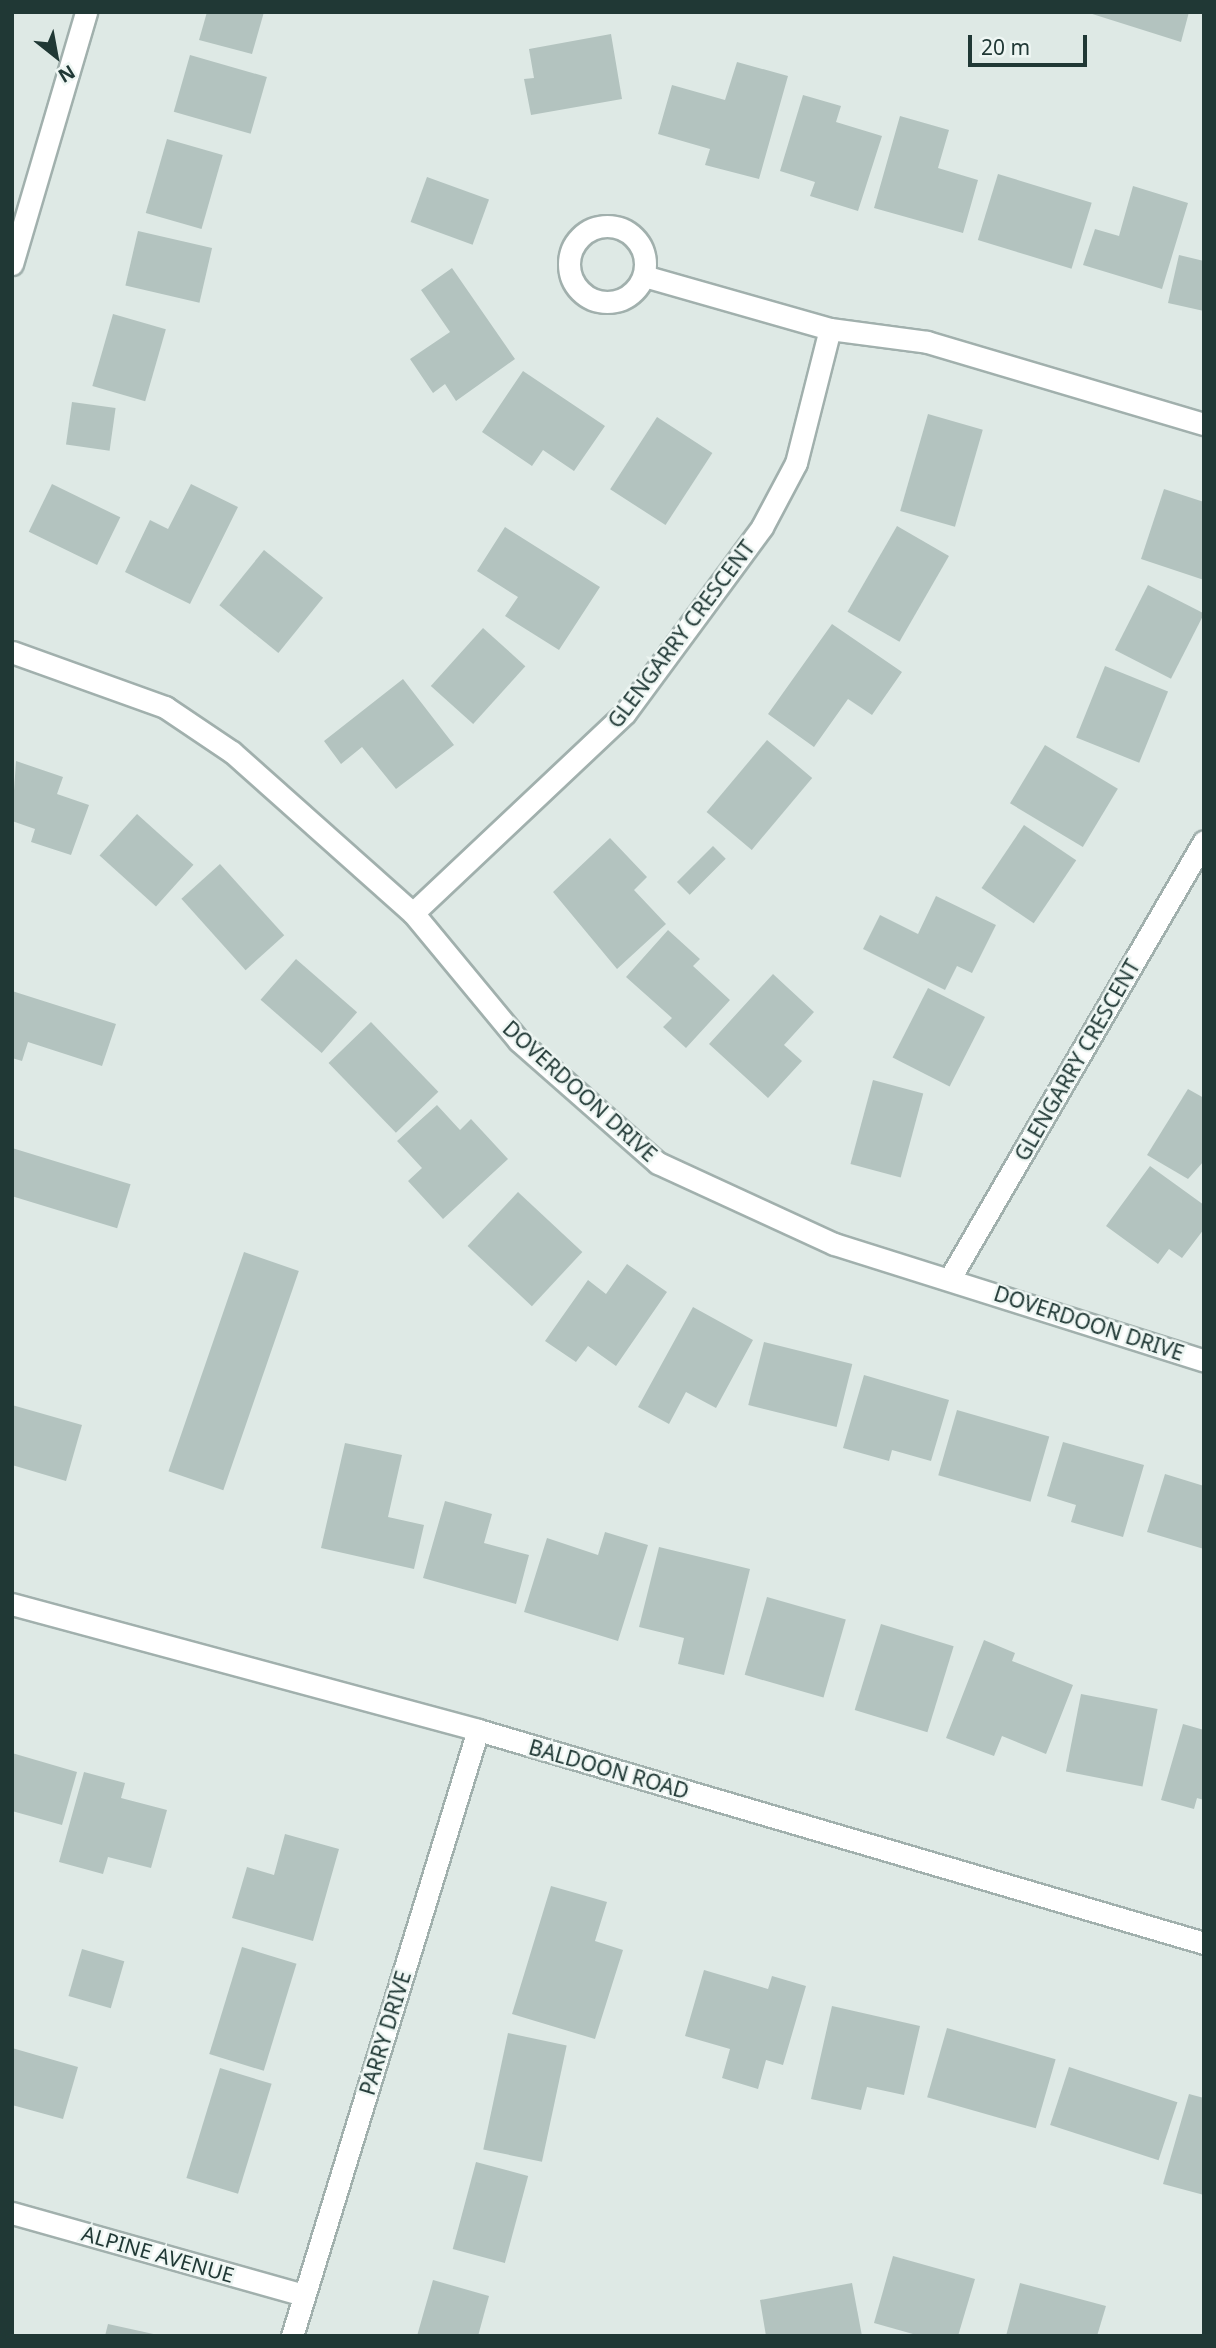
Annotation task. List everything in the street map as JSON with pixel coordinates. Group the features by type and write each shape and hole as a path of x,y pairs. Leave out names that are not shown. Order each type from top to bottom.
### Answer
{"street":[{"path":"12,264 86,12"},
{"path":"644,276 830,329 927,342 1204,424"},
{"name":"GLENGARRY CRESCENT","path":"413,913 625,713 762,527 796,463 830,329"},
{"name":"DOVERDOON DRIVE","path":"12,652 165,707 232,752 413,913 519,1041 658,1163 834,1244 950,1278 1204,1361"},
{"name":"GLENGARRY CRESCENT","path":"950,1278 1204,841"},
{"name":"BALDOON ROAD","path":"12,1604 478,1731 1204,1942"},
{"name":"PARRY DRIVE","path":"292,2336 478,1731"},
{"name":"ALPINE AVENUE","path":"12,2213 304,2295"}],"building":[{"path":"207,12 264,12 252,54 199,40"},
{"path":"1086,12 1189,12 1181,42"},
{"path":"611,34 622,99 531,115 524,79 534,78 529,49"},
{"path":"190,55 267,77 251,134 174,112"},
{"path":"737,62 788,76 759,179 705,165 710,149 658,134 672,85 725,100"},
{"path":"803,95 841,106 836,122 882,136 858,211 810,196 815,182 780,171"},
{"path":"900,116 949,130 938,168 978,180 963,233 874,208"},
{"path":"167,139 223,155 202,229 146,213"},
{"path":"998,174 1092,203 1072,269 978,240"},
{"path":"427,177 489,200 473,245 411,222"},
{"path":"1133,186 1188,203 1162,289 1083,265 1095,229 1119,236"},
{"path":"138,231 212,248 199,303 125,286"},
{"path":"1179,255 1204,261 1204,311 1168,303"},
{"path":"452,268 515,359 456,401 445,384 433,393 410,359 450,332 421,290"},
{"path":"113,314 166,329 145,401 92,386"},
{"path":"523,371 605,426 574,471 543,450 532,466 482,432"},
{"path":"72,402 116,408 110,451 66,445"},
{"path":"928,414 983,430 955,527 900,511"},
{"path":"657,417 712,453 666,525 610,489"},
{"path":"52,484 120,517 97,565 29,532"},
{"path":"191,484 238,507 190,604 125,572 150,520 168,529"},
{"path":"1164,489 1204,502 1204,580 1141,559"},
{"path":"897,526 949,556 899,642 848,612"},
{"path":"505,527 600,587 559,650 505,616 518,597 477,571"},
{"path":"264,550 323,598 278,653 219,605"},
{"path":"1148,585 1204,614 1171,679 1115,650"},
{"path":"832,624 902,672 872,715 848,699 814,747 768,714"},
{"path":"483,628 525,666 473,724 431,686"},
{"path":"1105,666 1168,691 1139,763 1076,737"},
{"path":"403,679 454,745 396,789 362,747 341,764 324,741"},
{"path":"767,740 812,778 752,850 707,812"},
{"path":"1045,745 1118,789 1083,847 1010,803"},
{"path":"16,761 63,777 57,794 89,805 71,855 31,842 35,829 12,821"},
{"path":"137,814 193,865 156,906 100,856"},
{"path":"1024,825 1076,860 1034,923 982,888"},
{"path":"610,838 647,877 634,890 666,924 617,969 553,892"},
{"path":"713,846 726,859 690,895 677,882"},
{"path":"220,864 284,935 246,970 181,899"},
{"path":"936,896 996,925 972,973 957,966 945,990 863,949 880,915 918,934"},
{"path":"668,930 700,959 693,966 730,1000 686,1048 663,1027 672,1018 626,977"},
{"path":"296,959 357,1012 322,1053 261,1000"},
{"path":"773,974 814,1012 784,1045 802,1061 768,1098 709,1044"},
{"path":"928,988 985,1017 950,1087 893,1057"},
{"path":"12,991 116,1024 102,1066 28,1042 22,1061 12,1058"},
{"path":"371,1022 438,1092 396,1133 329,1063"},
{"path":"873,1080 923,1093 901,1177 850,1164"},
{"path":"1188,1089 1204,1098 1204,1161 1188,1179 1147,1155"},
{"path":"437,1105 460,1130 471,1119 508,1159 443,1219 408,1181 422,1168 397,1141"},
{"path":"12,1148 131,1184 117,1228 12,1196"},
{"path":"1150,1166 1204,1205 1204,1229 1182,1258 1169,1249 1158,1264 1106,1226"},
{"path":"518,1192 582,1252 532,1306 468,1246"},
{"path":"244,1252 299,1271 223,1490 168,1471"},
{"path":"627,1264 667,1292 616,1366 588,1346 576,1362 545,1341 588,1280 606,1294"},
{"path":"693,1307 753,1340 716,1408 686,1392 669,1424 638,1407"},
{"path":"764,1342 852,1364 837,1427 748,1405"},
{"path":"864,1375 949,1400 931,1461 892,1450 889,1461 843,1448"},
{"path":"12,1405 82,1425 66,1481 12,1465"},
{"path":"957,1410 1049,1436 1031,1502 938,1475"},
{"path":"1063,1442 1144,1465 1123,1537 1071,1522 1076,1505 1047,1496"},
{"path":"345,1443 402,1455 388,1517 424,1525 414,1569 321,1548"},
{"path":"1165,1474 1204,1486 1204,1549 1147,1532"},
{"path":"445,1501 492,1514 484,1543 529,1555 516,1604 423,1578"},
{"path":"605,1532 648,1545 618,1641 524,1612 547,1538 598,1555"},
{"path":"659,1547 750,1569 724,1675 678,1664 684,1638 639,1627"},
{"path":"767,1597 846,1620 823,1697 745,1675"},
{"path":"881,1624 954,1646 927,1732 855,1710"},
{"path":"984,1640 1015,1653 1012,1661 1073,1685 1046,1754 1002,1736 994,1756 946,1738"},
{"path":"1081,1694 1158,1709 1142,1786 1066,1772"},
{"path":"1183,1724 1204,1730 1204,1800 1197,1798 1194,1809 1161,1800"},
{"path":"12,1753 77,1772 62,1825 12,1811"},
{"path":"84,1772 125,1783 121,1798 167,1810 151,1868 108,1857 103,1874 59,1862"},
{"path":"285,1834 339,1849 313,1941 232,1918 247,1867 274,1875"},
{"path":"551,1886 607,1902 595,1941 623,1950 595,2039 512,2014"},
{"path":"242,1947 297,1964 264,2071 209,2054"},
{"path":"82,1949 124,1961 111,2008 68,1996"},
{"path":"704,1970 768,1989 772,1976 806,1986 783,2065 766,2060 758,2089 722,2078 730,2049 685,2036"},
{"path":"832,2006 920,2026 904,2095 867,2087 861,2110 811,2099"},
{"path":"947,2028 1056,2059 1036,2128 927,2097"},
{"path":"508,2033 567,2045 542,2162 483,2149"},
{"path":"12,2048 78,2067 63,2119 12,2105"},
{"path":"1069,2067 1177,2102 1159,2160 1050,2125"},
{"path":"220,2068 272,2084 238,2194 186,2178"},
{"path":"1189,2094 1204,2098 1204,2195 1163,2184"},
{"path":"476,2162 528,2176 505,2263 453,2249"},
{"path":"893,2256 975,2279 958,2336 920,2336 874,2323"},
{"path":"433,2280 489,2296 478,2336 417,2336"},
{"path":"852,2283 862,2336 766,2336 760,2300"},
{"path":"1020,2283 1106,2306 1097,2336 1006,2336"},
{"path":"108,2324 158,2335 158,2336 105,2336"}]}
